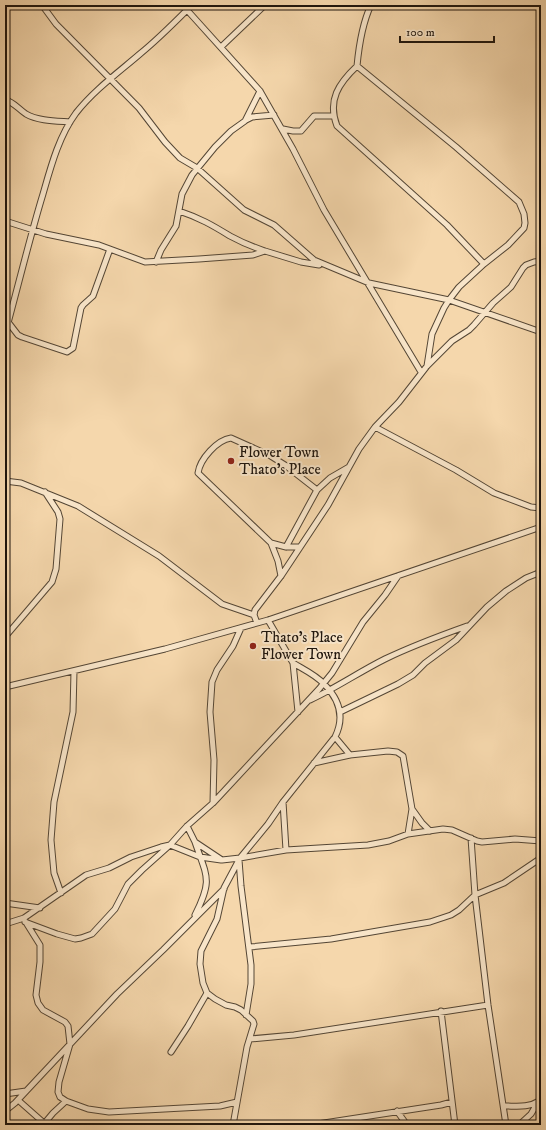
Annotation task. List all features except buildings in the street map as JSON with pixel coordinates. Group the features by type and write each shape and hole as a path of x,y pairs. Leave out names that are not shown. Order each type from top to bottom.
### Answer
{"street":[{"path":"42,5 56,24 139,108 165,142 180,158 197,168 244,210 274,225 314,260 369,283 449,300 541,332"},
{"path":"183,5 260,91 283,130 324,210 421,372"},
{"path":"221,47 265,5"},
{"path":"371,5 365,18 359,43 357,66 343,79 335,95 334,116 337,126 447,225 484,264"},
{"path":"5,334 32,230 60,141 70,122 77,112 110,78 141,53 187,10"},
{"path":"357,66 456,147 519,202 524,214 524,228 508,245 459,287 449,300 432,334 427,366"},
{"path":"245,121 260,91"},
{"path":"5,100 15,104 19,109 27,114 37,118 70,122"},
{"path":"156,262 161,250 176,226 182,194 189,179 197,168 231,131 245,121 252,117 274,115"},
{"path":"283,130 301,131 314,116 334,116"},
{"path":"179,211 206,222 230,236 265,252 301,262 330,267"},
{"path":"5,221 32,230 99,245 145,262 265,252"},
{"path":"8,322 18,335 22,337 67,352 73,348 81,308 93,296 110,249"},
{"path":"257,623 254,615 258,605 281,576 328,505 349,467 375,427 399,402 421,372 452,340 474,325 493,303 511,287 526,265 541,261"},
{"path":"375,427 456,470 494,493 531,507 541,508"},
{"path":"281,576 278,561 271,543 217,490 201,477 198,473 199,469 207,456 221,442 232,438 269,455 285,465 317,490"},
{"path":"286,546 317,490 330,478 349,467"},
{"path":"5,481 21,482 78,506 159,556 222,604 254,615"},
{"path":"5,637 52,582 54,577 60,519 58,512 45,492"},
{"path":"5,687 166,649 268,620 541,527"},
{"path":"271,543 300,547"},
{"path":"340,712 398,684 413,675 425,663 456,640 468,626 506,591 526,578 541,572"},
{"path":"25,920 57,934 75,939 92,934 115,909 128,884 170,846 187,826 213,803 324,683 332,673 363,622 398,576"},
{"path":"268,620 293,663 298,712"},
{"path":"308,701 329,691 385,659 413,646 468,626"},
{"path":"213,803 214,760 210,712 212,682 217,670 233,646 241,628"},
{"path":"5,1111 18,1100 117,994 224,888 240,859 335,737 340,727 341,717 338,702 324,683 293,663"},
{"path":"61,893 54,873 51,840 54,802 73,712 74,671"},
{"path":"335,737 350,755"},
{"path":"314,763 350,755 388,751 397,752 403,756 412,809 408,834"},
{"path":"283,802 286,850"},
{"path":"412,809 422,824 430,830"},
{"path":"187,826 195,842 207,878 203,900 193,920"},
{"path":"5,924 25,920 86,875 109,868 151,850 170,846 200,857 222,860 240,859 286,850 368,845 408,834 430,830 452,830 482,842 515,839 541,841"},
{"path":"471,838 475,895 488,1005 506,1125"},
{"path":"195,842 222,860"},
{"path":"250,947 331,939 430,922 459,910 475,895 504,883 541,858"},
{"path":"240,859 241,886 250,947 251,965 251,984 246,1015"},
{"path":"224,888 217,919 201,951 200,964 203,983 207,993 226,1005 235,1007 253,1021 254,1024 246,1053 233,1125"},
{"path":"5,903 40,908"},
{"path":"25,920 40,946 40,962 36,995 38,1003 43,1010 65,1022 68,1026 70,1044 59,1082 58,1092 60,1097 66,1101 88,1109 109,1112 220,1106 237,1102"},
{"path":"171,1052 182,1037 207,993"},
{"path":"250,1039 294,1034 488,1005"},
{"path":"440,1011 455,1125"},
{"path":"5,1094 26,1091"},
{"path":"18,1100 44,1124 66,1101"},
{"path":"504,1106 527,1106 533,1105 540,1100"},
{"path":"519,1125 531,1114 540,1100"},
{"path":"311,1125 452,1102"},
{"path":"396,1111 407,1125"}],"place":[{"name":"Flower Town Thato's Place","path":"231,461"},
{"name":"Thato's Place Flower Town","path":"253,646"}]}
